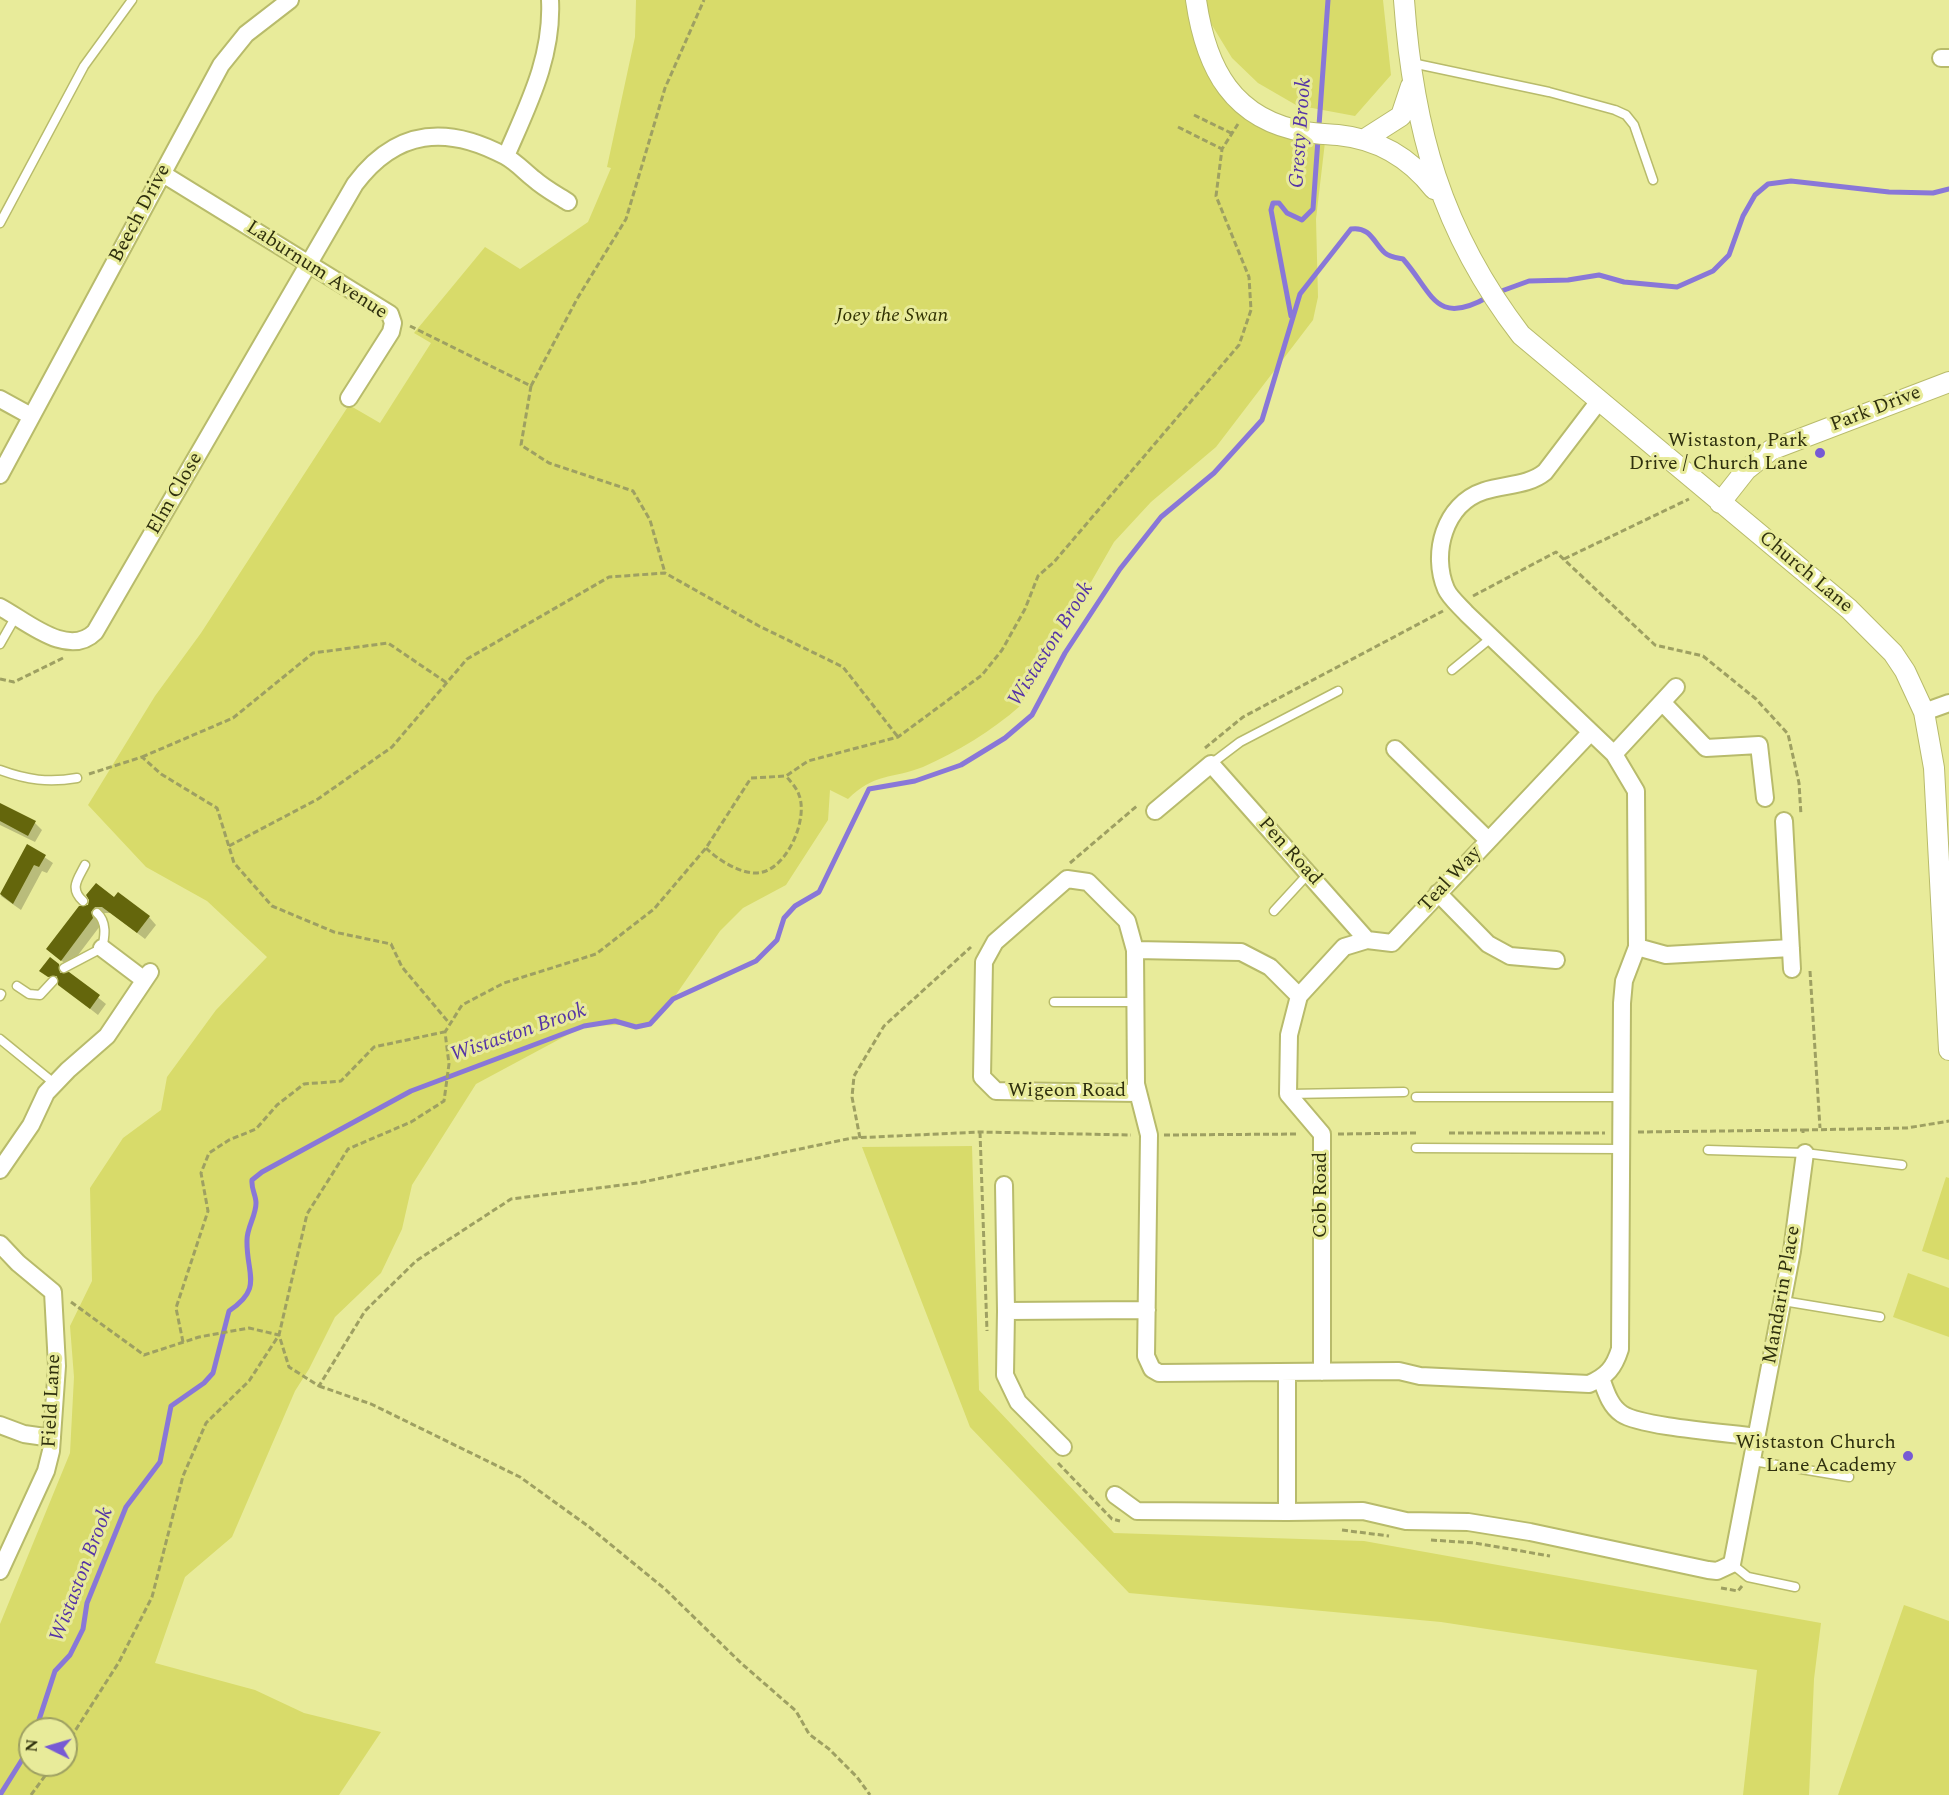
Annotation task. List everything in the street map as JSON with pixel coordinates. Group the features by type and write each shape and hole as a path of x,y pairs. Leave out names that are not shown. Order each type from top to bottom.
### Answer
{"street":[{"name":"Beech Drive","path":"31,416 232,50 256,25 290,0"},
{"path":"506,156 545,56 550,36 550,0"},
{"path":"1196,0 1200,27 1211,56 1223,81 1246,110 1268,123 1306,132 1365,139 1412,164 1443,201"},
{"path":"1404,0 1412,83 1423,137 1443,201"},
{"path":"1365,139 1401,116 1412,83"},
{"name":"Elm Close","path":"84,639 100,626 309,263 365,171 379,157 398,145 416,138 447,137 472,143 506,156 568,202"},
{"name":"Laburnum Avenue","path":"163,174 390,314 391,332 349,398"},
{"name":"Church Lane","path":"1443,201 1481,277 1498,305 1521,335 1876,634 1905,671 1924,712 1935,780 1949,1050"},
{"name":"Park Drive","path":"1713,497 1771,450 1949,382"},
{"path":"0,399 31,416 0,475"},
{"path":"1287,1512 1287,1372 1399,1371 1420,1376 1589,1384 1601,1378 1615,1366 1620,1349 1624,981 1637,947 1636,790 1614,754 1491,638 1447,591 1440,569 1439,551 1443,532 1455,513 1482,491 1536,480 1545,472 1599,401"},
{"path":"0,607 63,641 84,639"},
{"path":"1614,754 1676,687"},
{"path":"1662,702 1706,748 1758,745 1765,798"},
{"path":"1924,712 1949,703"},
{"name":"Teal Way","path":"1299,996 1344,947 1367,940 1392,943 1590,733"},
{"path":"1395,749 1488,840"},
{"path":"1148,806 1207,757"},
{"name":"Pen Road","path":"1207,757 1367,940"},
{"path":"1792,820 1792,969"},
{"name":"Wigeon Road","path":"1138,1093 996,1091 982,1077 984,962 995,942 1067,879 1088,882 1127,921 1135,950 1136,1084 1149,1135 1146,1356 1152,1369 1159,1373 1287,1372"},
{"path":"1438,893 1488,944 1510,957 1556,960"},
{"path":"1637,947 1666,955 1791,948"},
{"path":"0,1170 54,1083 107,1036 146,975 102,948"},
{"path":"1135,950 1241,952 1270,967 1299,996 1289,1035 1288,1094"},
{"name":"Cob Road","path":"1288,1094 1322,1134 1322,1372"},
{"name":"Mandarin Place","path":"1732,1564 1782,1301 1802,1185 1804,1153"},
{"path":"1004,1185 1005,1375 1018,1402 1060,1455"},
{"path":"0,1244 18,1263 53,1292"},
{"name":"Field Lane","path":"0,1571 46,1471 52,1438 57,1366 53,1292"},
{"path":"1006,1311 1147,1310"},
{"path":"1601,1378 1610,1401 1622,1414 1641,1421 1757,1437"},
{"path":"0,1425 24,1434 52,1438"},
{"path":"1115,1495 1137,1511 1363,1511 1406,1521 1468,1522 1708,1570 1717,1571 1732,1564"}],"lane":[{"path":"0,223 84,66 132,0"},
{"path":"1409,62 1540,90 1615,110 1626,116 1634,125 1653,180"},
{"path":"0,644 16,615"},
{"path":"1452,670 1491,638"},
{"path":"1207,757 1338,691"},
{"path":"0,770 25,779 55,782 77,778"},
{"path":"82,901 74,885 85,865"},
{"path":"1274,911 1308,874"},
{"path":"64,968 102,948 105,934 102,918 97,914"},
{"path":"17,986 29,994 40,995 53,981"},
{"path":"1054,1002 1136,1002"},
{"path":"0,1039 54,1083"},
{"path":"1288,1094 1404,1092"},
{"path":"1416,1097 1621,1097"},
{"path":"1416,1148 1621,1141"},
{"path":"1708,1150 1804,1153 1902,1165"},
{"path":"1782,1301 1880,1317"},
{"path":"1753,1461 1849,1477"},
{"path":"1732,1564 1748,1577 1795,1587"}],"path":[{"path":"665,573 650,520 633,491 549,464 521,446 531,386 577,298 626,219 665,88 704,0"},
{"path":"78,1726 119,1662 152,1597 183,1476 206,1423 249,1381 279,1335 307,1214 348,1149 431,1111 444,1101 449,1064 445,1032 462,1005 504,983 596,954 654,909 706,848 752,777 786,776 808,761 851,752 898,737 982,675 1002,651 1025,609 1038,576 1054,562 1239,345 1251,310 1249,277 1216,196 1222,149 1246,110"},
{"path":"1194,115 1233,134"},
{"path":"1178,127 1222,149"},
{"path":"392,318 531,386"},
{"path":"1564,559 1713,497"},
{"path":"1207,757 1243,717 1556,552 1655,645 1703,656 1756,699 1788,734 1799,783 1792,820"},
{"path":"229,846 318,799 392,747 467,659 609,577 665,573 759,626 843,667 898,737"},
{"path":"0,679 14,682 74,653 84,639"},
{"path":"77,778 142,757 233,718 313,652 388,643 447,682"},
{"path":"142,757 161,774 217,808 234,863 272,906 334,932 391,944 402,967 450,1023"},
{"path":"706,848 718,860 755,873 779,864 800,829 800,795 786,776"},
{"path":"1063,869 1148,806"},
{"path":"860,1138 852,1098 854,1076 884,1026 975,944"},
{"path":"1810,962 1820,1128"},
{"path":"183,1342 176,1308 208,1211 201,1173 209,1154 229,1140 256,1129 277,1105 304,1084 341,1081 374,1047 445,1032"},
{"path":"1439,1133 1621,1141 1820,1128 1907,1128 1949,1121"},
{"path":"1803,1130 1804,1153"},
{"path":"980,1132 987,1339"},
{"path":"319,1386 365,1311 408,1270 511,1199 638,1183 860,1138 980,1132 1149,1135 1427,1133"},
{"path":"53,1292 75,1304 144,1355 183,1342 236,1330 249,1329 279,1335"},
{"path":"279,1335 289,1367 319,1386 371,1404 520,1477 588,1526 665,1589 741,1663 796,1711 809,1734 836,1756 870,1795"},
{"path":"1060,1455 1112,1519 1127,1523"},
{"path":"1339,1530 1391,1537"},
{"path":"1422,1540 1475,1543 1556,1557"},
{"path":"1716,1587 1738,1591 1748,1577"},
{"path":"31,1795 44,1777"}],"green space":[{"name":"Joey the Swan","path":"636,0 1383,0 1391,75 1355,116 1296,105 1258,83 1232,58 1210,22 1198,10 1246,110 1325,142 1316,219 1318,297 1313,320 1216,447 1151,502 1114,542 1020,706 974,740 923,767 875,781 848,799 830,790 828,820 786,885 743,908 720,931 673,999 650,1024 584,1026 476,1084 412,1185 402,1229 381,1273 335,1317 309,1369 295,1391 232,1537 185,1577 155,1663 255,1690 304,1713 381,1732 339,1795 0,1795 0,1624 70,1453 74,1377 70,1326 92,1281 90,1188 123,1138 161,1110 167,1077 216,1010 267,957 207,901 146,867 88,805 155,696 201,633 349,405 380,423 431,343 414,333 485,247 520,269 588,222 611,168 607,167 635,37"},
{"path":"972,1146 979,1390 1114,1533 1364,1541 1821,1623 1814,1679 1809,1795 1743,1795 1757,1670 1441,1622 1129,1593 970,1427 862,1147"},
{"path":"1946,1177 1949,1178 1949,1260 1922,1251"},
{"path":"1908,1273 1949,1288 1949,1337 1893,1317"},
{"path":"1904,1605 1949,1621 1949,1795 1838,1795"}],"building":[{"path":"0,803 36,821 28,836 0,821"},
{"path":"27,844 46,855 39,867 34,865 13,904 0,894"},
{"path":"96,883 114,897 118,892 150,916 137,933 102,907 95,907 91,912 93,918 61,961 46,949 79,906 88,905 89,900 86,895"},
{"path":"50,957 59,964 60,973 69,972 100,995 90,1009 58,985 57,976 48,977 39,971"}],"waterway":[{"name":"Gresty Brook","path":"1291,316 1271,210 1273,203 1279,203 1287,213 1302,220 1313,209 1328,0"},
{"path":"1496,293 1529,281 1568,280 1599,275 1624,282 1677,287 1713,271 1729,255 1743,216 1755,195 1768,184 1791,181 1889,192 1933,193 1949,189"},
{"name":"Wistaston Brook","path":"40,1717 55,1671 70,1655 83,1629 87,1603 126,1507 160,1462 171,1406 204,1383 213,1373 229,1311 240,1303 250,1287 247,1240 256,1203 252,1180 262,1172 411,1091 584,1026 615,1021 636,1027 650,1024 673,999 756,961 777,940 784,918 795,906 819,892 869,789 915,781 961,765 1005,738 1032,715 1065,653 1120,569 1161,517 1214,473 1262,420 1300,294 1351,229 1363,230 1387,254 1403,259 1429,294 1446,307 1457,308 1470,305 1488,297"},
{"name":"Wistaston Brook","path":"0,1795 18,1766"}],"place":[{"name":"Wistaston, Park Drive / Church Lane","path":"1820,453"},
{"name":"Wistaston Church Lane Academy","path":"1908,1456"}]}
